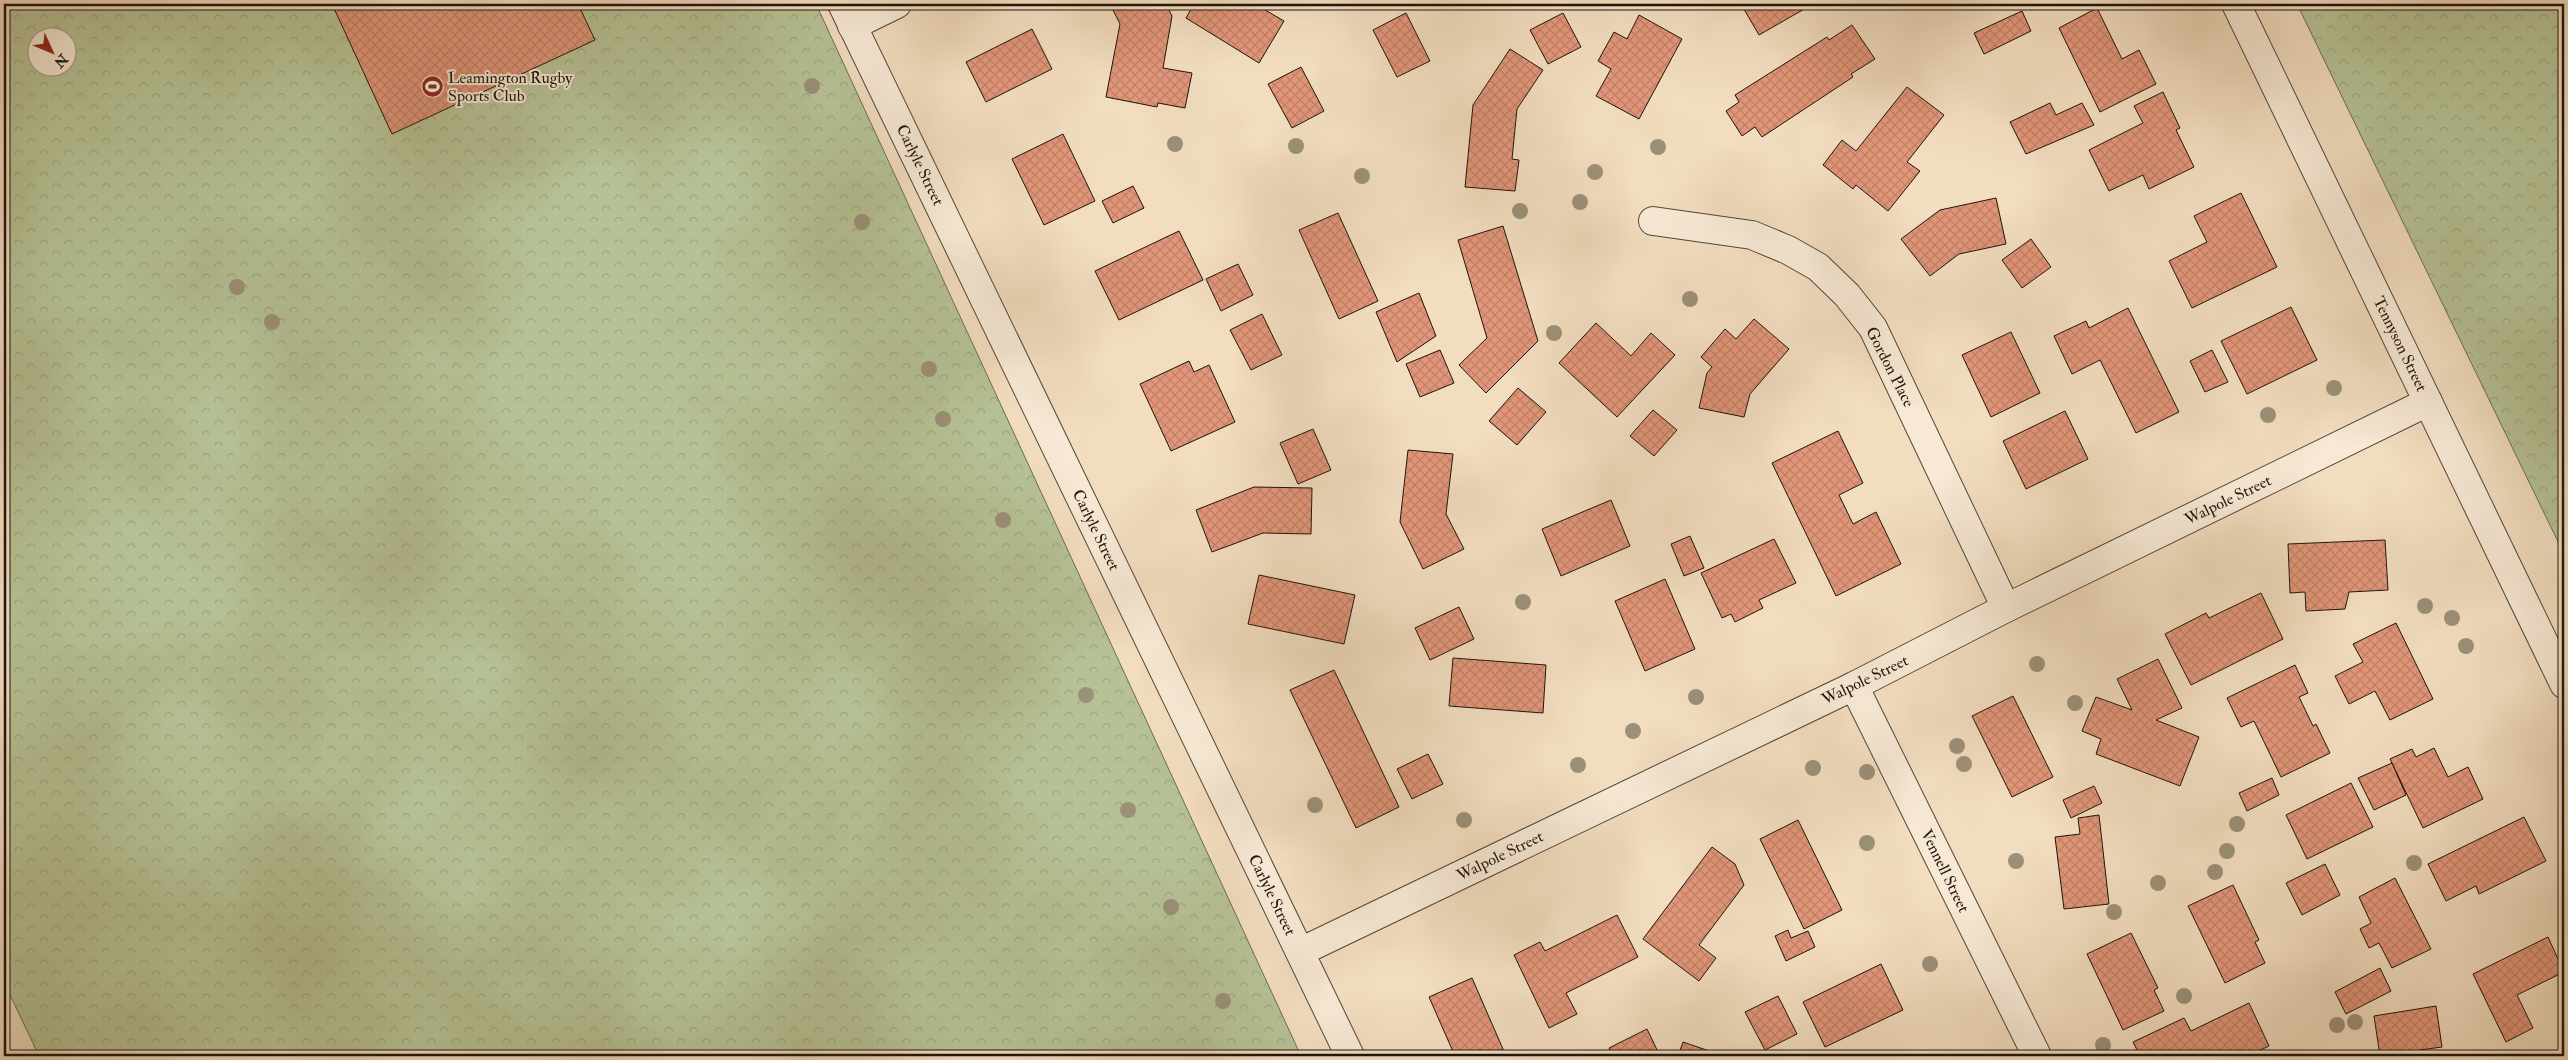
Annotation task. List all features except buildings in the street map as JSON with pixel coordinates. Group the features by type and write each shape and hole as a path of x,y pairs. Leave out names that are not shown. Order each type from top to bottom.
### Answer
{"street":[{"path":"847,15 897,4"},
{"name":"Tennyson Street","path":"2236,4 2564,684"},
{"name":"Carlyle Street","path":"847,15 1350,1056"},
{"name":"Gordon Place","path":"1653,221 1752,235 1818,267 1847,295 1873,328 2006,608"},
{"name":"Walpole Street","path":"1300,952 1854,686 2006,608 2428,402"},
{"name":"Vennell Street","path":"1854,686 2036,1056"}],"green space":[{"path":"4,4 816,4 1301,1056 39,1056 4,982"},
{"path":"2297,4 2564,4 2564,554"}],"place":[{"name":"Leamington Rugby Sports Club","path":"432,87"}]}
